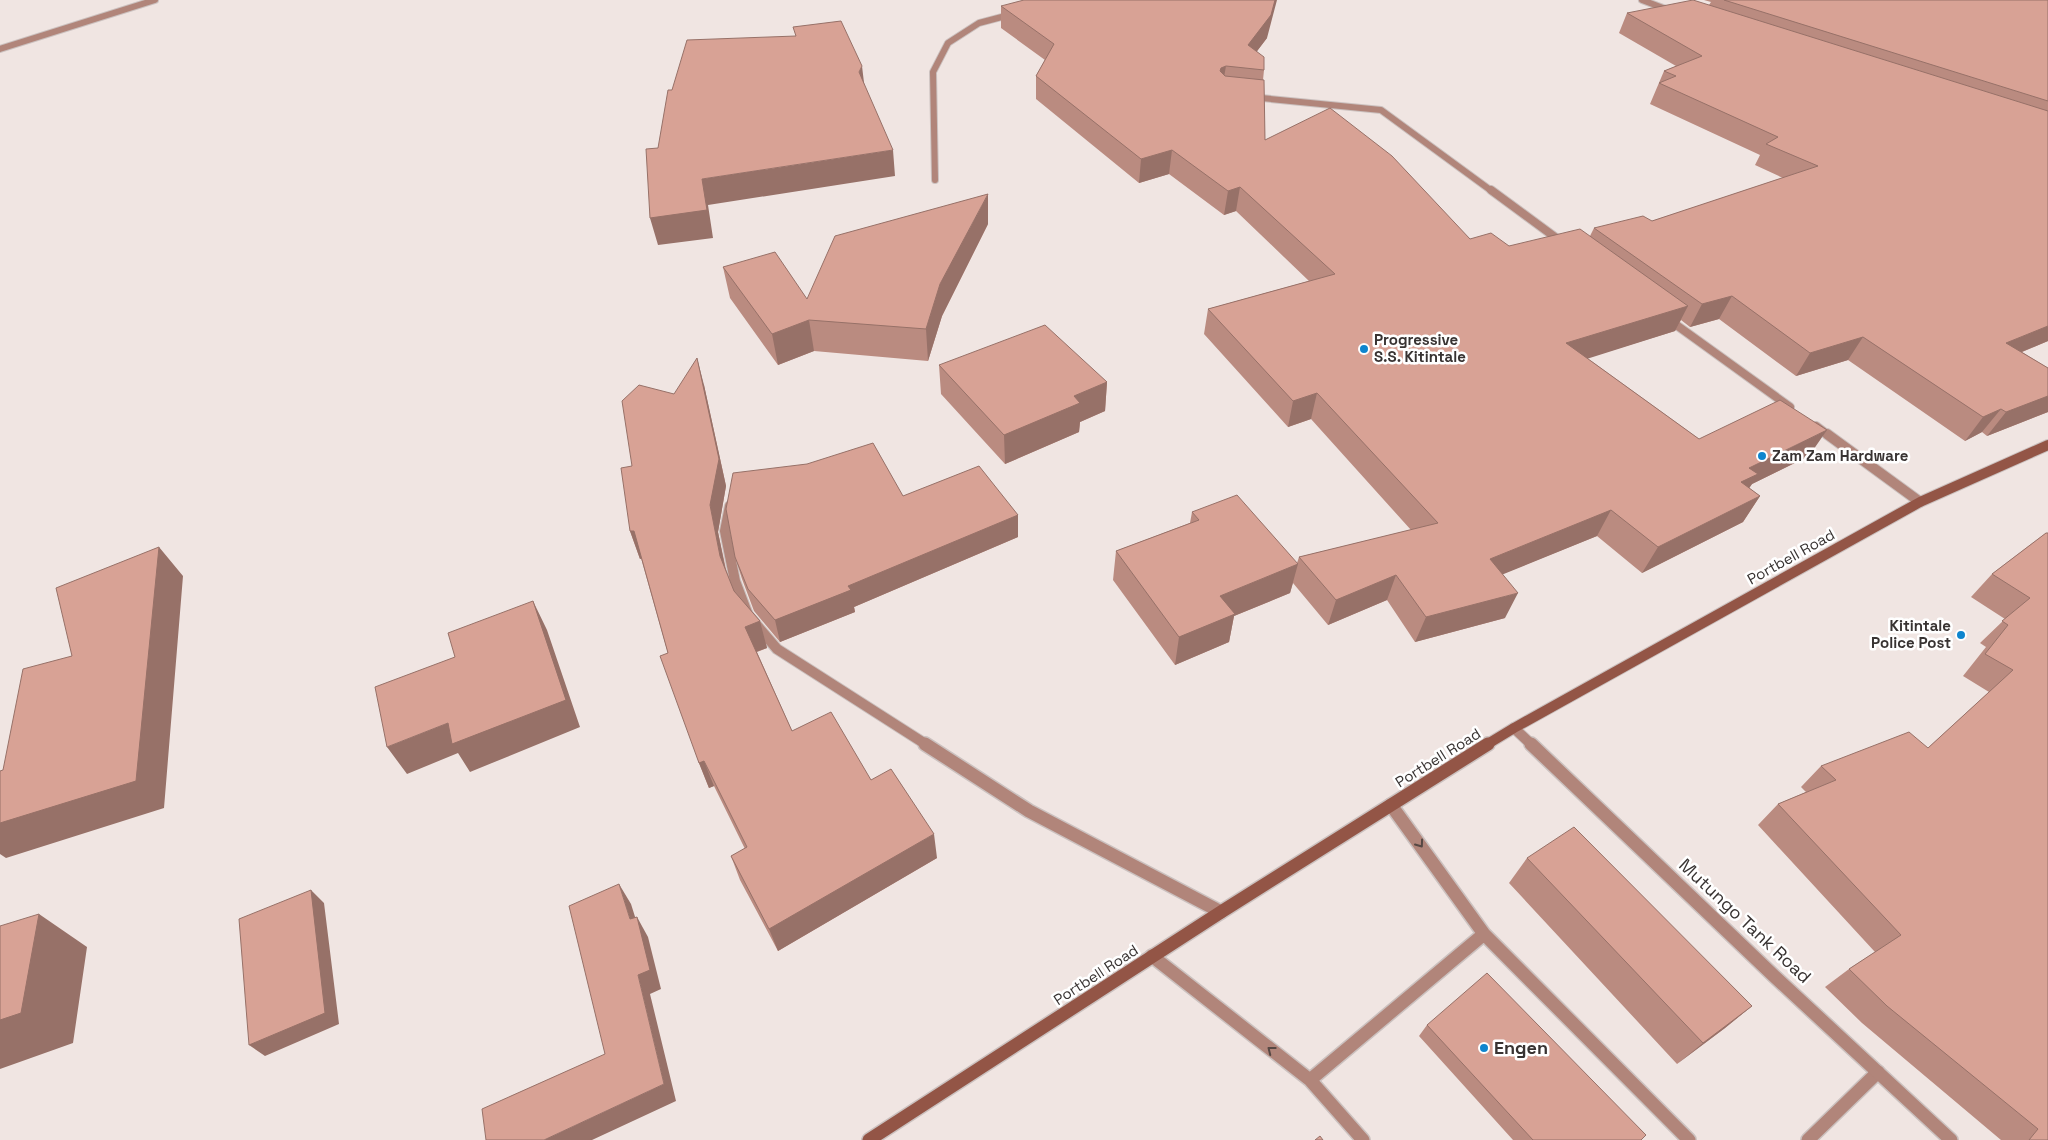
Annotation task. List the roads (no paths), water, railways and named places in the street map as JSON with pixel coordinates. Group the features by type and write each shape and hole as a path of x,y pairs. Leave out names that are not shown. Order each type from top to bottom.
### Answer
{"main road":[{"name":"Portbell Road","path":"869,1140 1152,956 1514,728 1920,502 2048,444"}],"street":[{"path":"0,49 155,0"},
{"path":"1642,0 1678,14"},
{"path":"935,180 933,72 948,42 979,22 1024,11"},
{"path":"1240,96 1381,110 1574,250"},
{"path":"1662,315 1799,414"},
{"path":"1807,420 1920,502"},
{"path":"732,496 725,531 735,581 748,615 777,648 1029,811 1221,912"},
{"name":"Mutungo Tank Road","path":"1514,728 1951,1140"},
{"path":"1392,805 1484,934 1689,1140"},
{"path":"1310,1080 1484,934"},
{"path":"1152,956 1310,1080 1363,1140"},
{"path":"1808,1140 1878,1072"}],"place":[{"name":"Progressive S.S. Kitintale","path":"1364,349"},
{"name":"Zam Zam Hardware","path":"1762,456"},
{"name":"Kitintale Police Post","path":"1961,635"},
{"name":"Engen","path":"1484,1048"}]}
